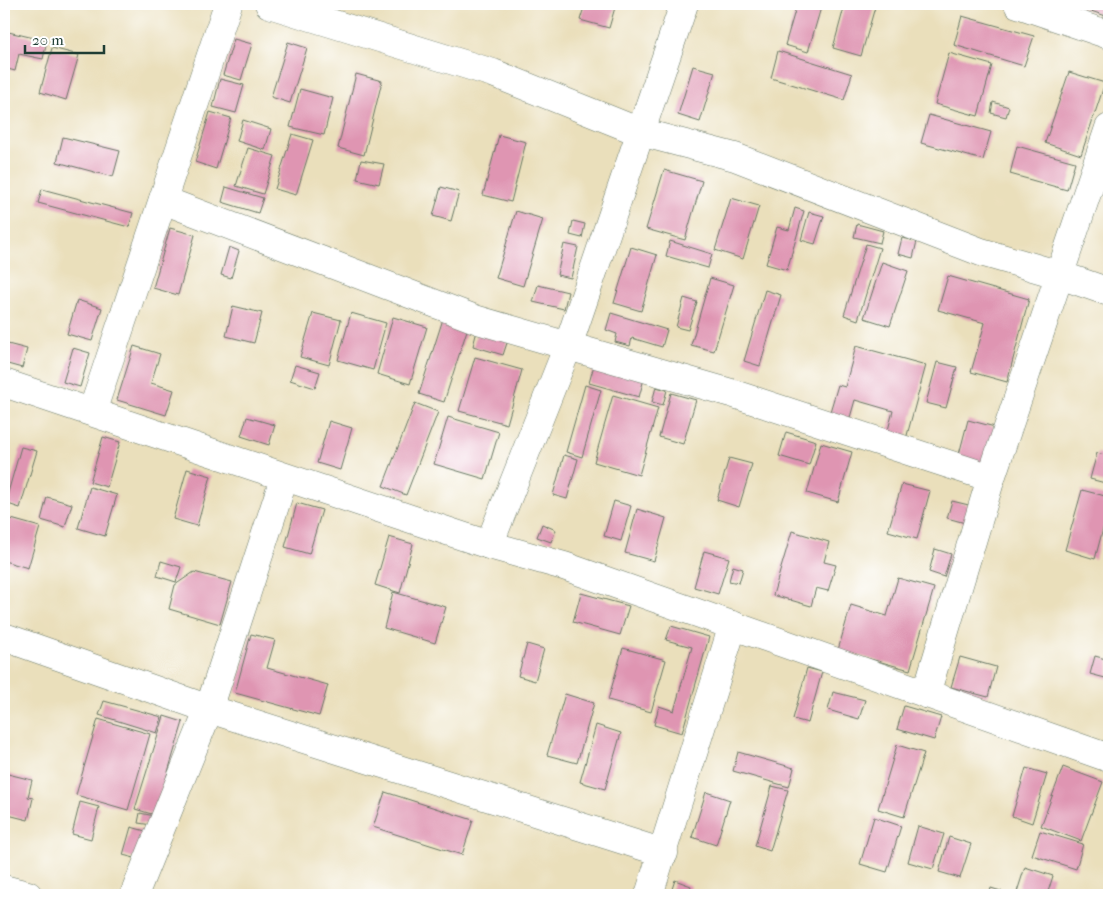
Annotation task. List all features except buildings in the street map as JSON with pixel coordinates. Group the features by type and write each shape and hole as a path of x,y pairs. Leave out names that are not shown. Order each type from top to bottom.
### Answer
{"street":[{"path":"92,412 228,4"},
{"path":"269,4 493,73 640,132 735,157 981,252 1060,275 1109,292"},
{"path":"489,545 568,346 684,4"},
{"path":"1018,4 1109,36"},
{"path":"926,694 991,478 1109,128"},
{"path":"163,200 478,320 731,393 991,478"},
{"path":"4,384 489,545 564,566 1109,758"},
{"path":"134,895 209,710 284,478"},
{"path":"649,895 664,853 733,625"},
{"path":"4,637 209,710 664,853"},
{"path":"4,889 28,895"}]}
